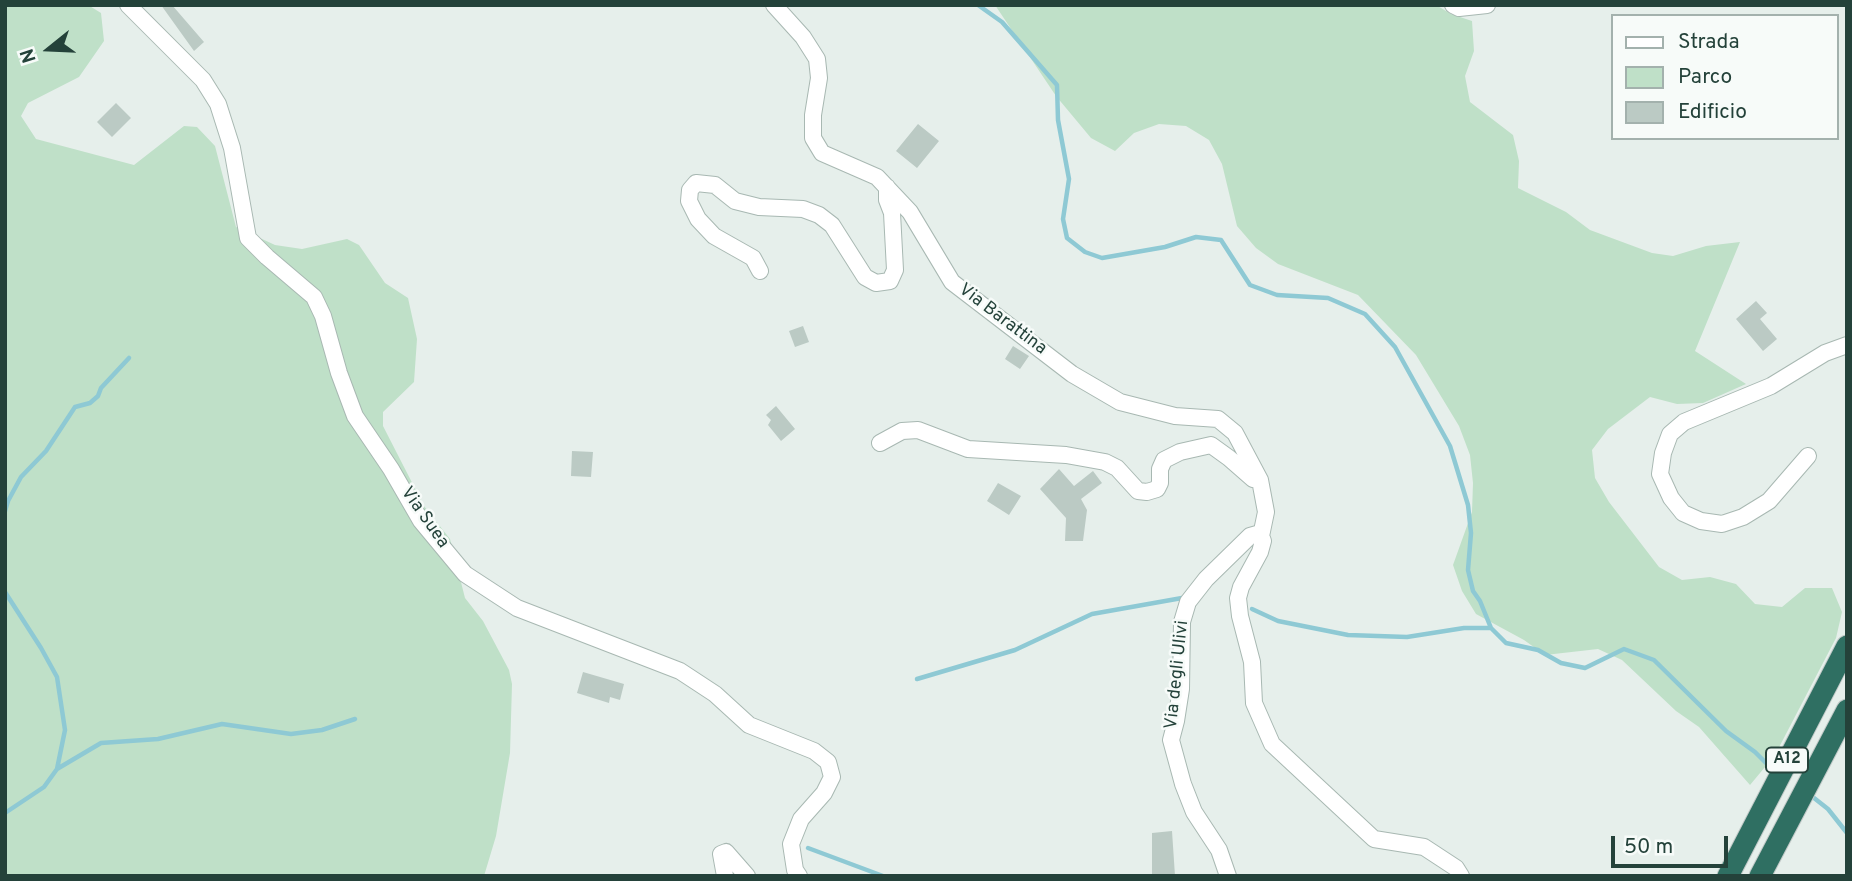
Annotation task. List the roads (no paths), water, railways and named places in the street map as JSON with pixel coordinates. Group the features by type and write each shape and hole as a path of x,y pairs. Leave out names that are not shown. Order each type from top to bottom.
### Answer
{"highway":[{"name":"A12","path":"1728,876 1847,646"},
{"name":"A12","path":"1760,876 1847,710"}],"street":[{"name":"Via Suea","path":"128,5 203,80 218,104 232,148 248,238 314,296 355,416 391,469 421,521 465,573 517,608 680,671 715,694 749,725 814,751 828,762 832,777 824,793 801,819 792,844 795,870 799,876"},
{"name":"Via Barattina","path":"774,5 803,37 817,59 819,78 813,115 813,138 822,153 877,177 910,212 952,282 1072,374 1120,402 1175,416 1218,419 1235,433 1260,480 1266,512 1261,536"},
{"path":"1453,5 1459,8 1487,5"},
{"path":"760,271 753,258 714,236 698,219 689,201 690,190 696,183 715,185 734,201 759,207 803,209 819,215 832,225 865,277 876,283 890,281 895,270 892,213 887,200 887,187"},
{"path":"1808,456 1769,501 1744,517 1722,524 1701,521 1683,513 1671,498 1660,474 1663,453 1670,434 1684,422 1771,386 1825,353 1847,345"},
{"path":"880,443 902,430 918,430 968,449 1066,455 1105,462 1117,468 1139,491 1147,492 1157,489 1164,460 1180,452 1211,445 1252,479 1260,480"},
{"name":"Via degli Ulivi","path":"1228,876 1219,850 1194,812 1171,740 1177,721 1181,689 1182,622 1188,602 1201,584 1250,536 1261,536"},
{"path":"1261,536 1263,541 1260,552 1238,598 1252,662 1254,703 1272,744 1374,839 1424,847 1456,868 1461,876"},
{"path":"725,876 721,854 726,852 747,876"}],"waterway":[{"path":"978,5 1002,22 1057,85 1058,120 1069,179 1063,219 1067,238 1085,252 1102,258 1165,247 1196,237 1221,240 1250,285 1277,295 1328,298 1365,314 1395,347 1450,446 1468,505 1471,533 1468,570 1473,591 1491,628 1506,643 1538,650 1561,663 1585,668 1624,649 1654,660 1726,731 1755,752 1775,772"},
{"path":"5,511 21,477 46,451 75,407 90,403 98,396 101,388 129,358"},
{"path":"5,592 57,677 65,730 57,769 44,787 5,813"},
{"path":"917,679 1015,650 1092,614 1182,598"},
{"path":"1252,609 1278,621 1348,635 1407,637 1464,628 1491,628"},
{"path":"57,769 101,743 158,739 222,724 291,734 322,730 355,719"},
{"path":"1809,794 1828,809 1847,833"},
{"path":"808,848 883,876"}]}
